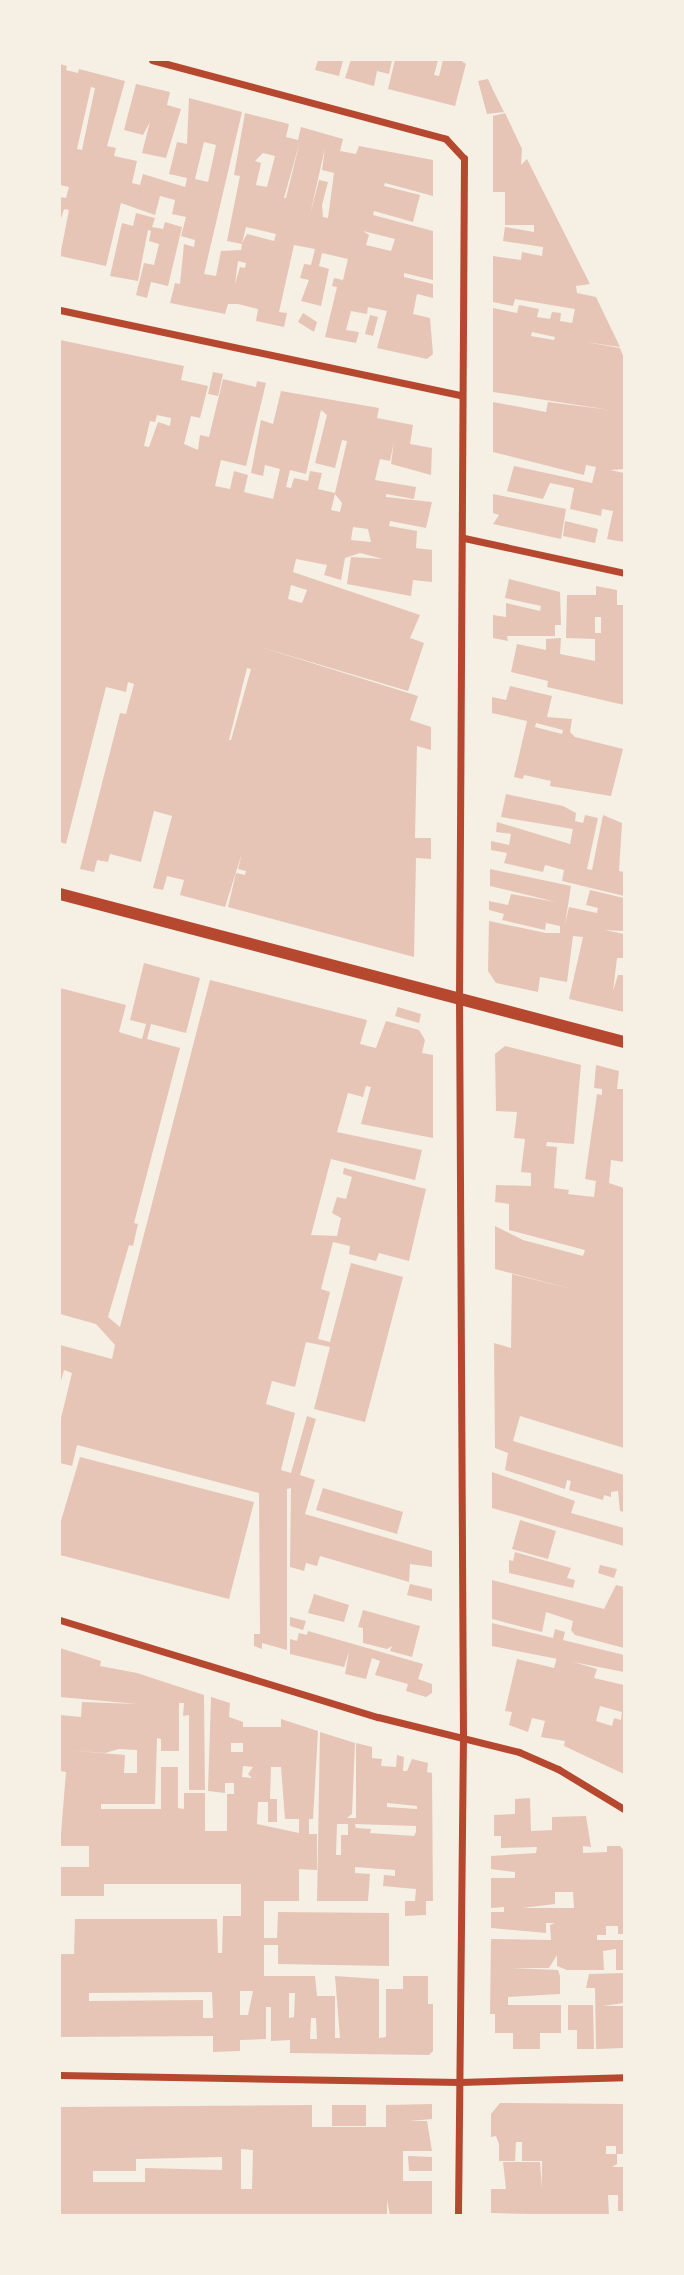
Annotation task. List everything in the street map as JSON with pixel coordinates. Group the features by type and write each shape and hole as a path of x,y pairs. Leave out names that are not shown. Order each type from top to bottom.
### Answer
{"street":[{"path":"152,60 446,139 464,158 461,395 464,538 459,996 463,1736 458,2216"},
{"path":"60,310 461,395"},
{"path":"464,538 625,573"},
{"path":"60,894 459,996 625,1042"},
{"path":"60,1620 222,1672 519,1752 558,1769 625,1809"},
{"path":"60,2076 460,2082 625,2077"}],"building":[{"path":"318,60 343,60 339,76 315,70"},
{"path":"351,60 392,60 389,74 377,71 374,86 345,78"},
{"path":"395,60 438,60 434,75 439,76 443,60 460,60 466,64 455,106 388,89"},
{"path":"60,64 67,66 66,70 78,73 79,69 125,81 107,146 116,148 114,156 137,161 132,183 140,185 143,174 185,187 187,178 169,174 177,142 187,144 189,98 242,112 204,274 216,276 221,251 241,250 242,244 227,241 240,176 234,175 245,113 289,124 286,137 298,140 301,127 343,139 340,151 356,154 359,146 433,160 433,196 385,183 384,186 420,195 413,222 374,211 373,215 433,231 433,280 404,273 404,277 433,284 433,298 417,294 413,314 430,318 433,354 427,359 377,348 387,311 368,307 367,314 351,311 346,330 359,332 356,343 325,337 337,287 332,286 334,278 343,280 348,259 322,253 319,266 329,269 321,306 301,301 309,280 300,278 304,264 311,265 315,249 294,245 279,312 287,313 284,327 256,321 258,309 238,304 228,304 225,314 170,303 175,283 180,284 184,244 194,247 195,240 181,236 186,217 172,214 175,200 160,196 155,215 121,203 106,266 60,256 69,210 64,209 60,222 60,197 66,198 69,187 60,185","holes":["91,87 95,88 82,150 77,149","300,141 286,198 284,198","204,142 216,145 208,182 195,179","325,148 322,170 334,173 328,218 323,217 322,205 328,182 319,180 310,215","263,153 275,156 267,187 256,185 261,163 255,161","246,227 276,234 274,241 247,234 242,243","363,231 395,239 391,251 366,245 369,235","238,261 246,263 245,268 240,267 235,284"]},
{"path":"488,79 504,112 487,114 478,81"},
{"path":"136,84 170,92 167,105 181,109 166,158 142,153 150,122 143,135 124,130"},
{"path":"505,113 522,149 521,165 527,159 590,284 576,286 577,293 596,297 620,347 585,342 620,348 624,358 624,469 610,470 624,473 624,542 607,539 613,511 602,509 601,516 570,509 574,488 550,483 543,499 507,491 514,466 592,483 596,467 586,465 584,475 493,452 493,402 546,412 548,402 610,410 493,392 493,308 517,313 519,305 539,309 537,317 550,319 552,312 561,313 560,321 572,323 575,309 515,299 513,306 493,302 493,256 521,260 522,252 542,256 543,247 503,241 505,227 534,232 534,225 505,225 505,192 493,192 493,116","holes":["532,332 555,337 554,340 531,336"]},
{"path":"136,213 155,218 152,227 163,229 165,222 182,227 168,286 151,282 147,298 136,295 144,263 154,265 159,244 149,241 151,231 148,230 138,281 110,276 122,223 133,226"},
{"path":"303,313 317,322 314,332 298,322"},
{"path":"370,315 378,317 373,336 365,334"},
{"path":"60,340 184,366 181,380 208,386 200,418 191,416 184,444 198,450 200,435 209,437 223,379 256,387 257,381 266,383 246,466 221,460 215,486 230,489 234,471 248,475 244,492 273,499 280,469 265,465 263,476 251,473 261,420 273,424 281,391 379,408 377,418 413,425 410,444 432,448 431,475 391,464 394,441 390,461 380,459 375,480 416,487 414,499 386,494 386,497 432,502 426,528 390,521 389,526 417,531 416,548 432,550 432,582 413,580 411,596 347,584 351,557 383,559 360,553 345,558 341,580 324,575 327,565 296,559 293,572 420,615 410,638 424,643 408,691 257,646 418,696 410,720 431,727 431,750 417,746 415,838 431,838 431,859 416,858 414,957 228,907 236,873 245,875 246,871 238,869 242,853 225,907 180,895 184,880 167,876 163,890 153,888 172,816 154,811 141,862 110,854 108,862 97,860 94,872 80,869 120,713 126,714 134,684 128,682 126,692 106,687 66,844 60,842","holes":["321,410 327,415 315,463 335,468 342,440 347,441 335,493 318,489 322,473 310,471 308,481 294,478 291,488 286,487 290,470 306,474","157,415 171,418 170,426 158,422 149,447 144,446 150,421 155,422","335,494 342,503 340,512 331,510","353,527 368,529 371,542 351,540","291,585 307,590 302,603 288,599","247,668 251,669 231,740"]},
{"path":"213,372 223,374 218,396 208,394"},
{"path":"493,494 566,509 561,539 493,524 499,515 493,513"},
{"path":"565,521 598,529 595,543 563,536"},
{"path":"509,579 560,592 561,625 555,625 555,636 507,636 508,641 493,638 493,615 506,617 506,603 540,611 541,606 505,598"},
{"path":"596,586 617,590 617,605 624,605 624,705 547,687 548,681 511,672 517,644 546,650 546,639 561,638 560,654 595,661 595,639 566,638 567,595 596,595","holes":["595,617 601,617 601,633 595,633"]},
{"path":"510,686 552,696 547,717 572,719 570,732 575,737 623,749 611,796 550,786 551,781 524,775 523,779 514,777 527,721 492,713 492,697 506,700","holes":["536,723 563,730 562,734 535,727"]},
{"path":"506,794 563,806 576,813 575,821 583,823 585,815 598,818 587,869 592,870 603,815 622,823 619,871 624,872 624,896 562,881 564,870 545,865 543,872 504,863 507,853 491,850 491,841 509,845 511,834 496,832 497,822 570,844 573,829 501,817"},
{"path":"490,869 571,886 565,925 569,907 597,913 598,908 586,905 590,890 624,898 624,931 605,930 624,934 624,958 617,958 613,991 618,975 624,975 624,1012 569,999 583,937 573,936 567,982 540,977 538,992 496,983 488,971 489,921 546,933 560,933 560,926 546,923 545,930 502,920 504,914 489,910 489,901 508,905 511,894 556,902 490,886"},
{"path":"144,963 200,978 186,1033 151,1024 147,1039 180,1048 134,1223 138,1224 133,1246 129,1245 108,1317 120,1327 210,980 367,1020 360,1044 376,1048 386,1021 419,1030 425,1040 422,1053 433,1055 433,1138 361,1124 371,1087 366,1086 363,1097 348,1093 337,1132 422,1150 415,1180 331,1159 311,1235 337,1236 341,1218 332,1213 337,1197 346,1199 352,1177 343,1174 344,1168 426,1189 409,1261 379,1253 376,1261 349,1254 350,1246 333,1242 321,1289 330,1292 318,1339 330,1342 351,1263 403,1277 365,1422 314,1409 330,1347 306,1342 295,1387 272,1381 266,1404 295,1413 281,1470 291,1473 307,1416 316,1419 300,1475 315,1480 305,1514 432,1551 432,1567 410,1564 409,1582 320,1556 317,1566 306,1563 304,1571 290,1567 291,1488 287,1489 287,1650 262,1643 262,1649 254,1646 254,1634 260,1634 259,1493 77,1445 72,1466 60,1463 60,1422 72,1373 64,1370 60,1384 60,1345 112,1359 115,1345 96,1324 60,1314 60,988 126,1005 119,1032 142,1039 146,1024 130,1020"},
{"path":"398,1007 421,1014 419,1023 395,1016"},
{"path":"505,1046 581,1065 574,1144 547,1142 546,1146 557,1147 554,1188 569,1190 568,1194 594,1197 596,1181 585,1179 597,1094 602,1095 602,1089 594,1088 596,1065 619,1071 617,1089 624,1089 624,1162 611,1160 609,1183 624,1188 624,1448 520,1416 513,1441 624,1475 624,1512 620,1511 618,1491 611,1492 611,1497 604,1495 603,1500 569,1490 571,1481 567,1480 565,1489 505,1470 508,1453 495,1448 494,1343 511,1348 512,1274 576,1290 495,1269 495,1226 523,1240 583,1256 585,1250 509,1230 509,1204 495,1202 496,1185 531,1186 531,1173 521,1172 525,1139 514,1138 517,1112 496,1111 495,1054"},
{"path":"80,1457 254,1502 229,1599 60,1555 60,1524"},
{"path":"492,1472 575,1501 571,1513 624,1528 624,1546 492,1508"},
{"path":"323,1488 403,1512 397,1534 316,1510"},
{"path":"520,1520 556,1531 548,1559 512,1549"},
{"path":"515,1552 571,1568 567,1578 575,1580 573,1588 509,1573 509,1560 513,1561"},
{"path":"600,1565 617,1569 614,1578 598,1573"},
{"path":"492,1580 604,1609 616,1585 624,1587 624,1648 575,1635 571,1630 573,1621 546,1612 542,1632 492,1619"},
{"path":"410,1584 432,1589 432,1601 407,1595"},
{"path":"314,1594 349,1605 344,1622 308,1613"},
{"path":"363,1610 420,1626 412,1657 390,1651 392,1646 387,1649 363,1643 363,1628 358,1627"},
{"path":"290,1617 306,1621 303,1630 290,1626"},
{"path":"492,1623 553,1638 555,1629 565,1632 563,1640 624,1655 624,1672 492,1646"},
{"path":"308,1631 423,1664 418,1679 432,1684 432,1693 426,1697 406,1691 408,1684 375,1675 380,1661 372,1658 366,1679 345,1674 349,1652 344,1667 290,1654 290,1639 297,1641 299,1633 307,1635"},
{"path":"60,1648 101,1661 100,1666 137,1673 204,1695 205,1790 189,1790 189,1715 183,1716 184,1703 179,1703 179,1751 161,1751 161,1739 157,1738 155,1804 101,1804 101,1809 161,1809 161,1767 178,1767 178,1808 184,1809 184,1793 205,1793 205,1831 227,1831 227,1794 234,1794 234,1783 225,1783 225,1793 208,1791 211,1697 230,1703 229,1717 243,1722 243,1727 281,1727 281,1719 318,1731 313,1819 309,1819 309,1834 317,1834 317,1870 299,1869 299,1901 264,1901 264,1938 277,1938 278,1912 389,1913 389,1966 278,1964 278,1945 264,1945 264,1976 315,1976 317,1996 335,1996 335,2038 340,2038 335,1976 379,1979 379,2038 386,2037 386,1989 403,1989 403,1976 428,1976 428,2004 433,2004 433,2051 429,2055 290,2053 290,2040 271,2041 271,2007 266,2007 266,2039 240,2040 240,2051 213,2052 213,2036 60,2037 60,1954 74,1954 75,1919 217,1919 218,1953 222,1953 223,1916 241,1916 241,1884 104,1884 104,1896 60,1896 60,1867 89,1867 89,1846 60,1846 66,1772 60,1771 60,1715 81,1717 82,1702 137,1704 60,1697","holes":["231,1743 243,1743 243,1752 231,1752","119,1749 137,1750 137,1773 124,1773 125,1755 65,1750 105,1753","243,1766 253,1767 248,1774 252,1778 242,1777","271,1767 281,1767 285,1819 299,1819 299,1833 257,1824 258,1802 268,1802 268,1822 277,1822 277,1799 270,1799","240,1991 253,1991 248,2015 240,2015","212,1992 213,2018 203,2018 203,2000 89,2001 89,1993","289,1993 295,1993 294,2017 289,2018","311,2018 316,2018 317,2039 310,2039"]},
{"path":"557,1657 597,1669 594,1678 624,1685 624,1774 564,1746 565,1741 541,1737 545,1721 532,1718 528,1732 509,1725 512,1712 505,1711 517,1659 554,1668","holes":["600,1706 622,1712 621,1720 614,1718 612,1726 596,1721"]},
{"path":"320,1732 355,1743 352,1814 347,1818 356,1818 356,1743 372,1747 372,1758 382,1759 381,1766 396,1767 397,1755 404,1757 403,1771 407,1771 412,1759 428,1763 427,1772 432,1773 433,1901 426,1901 426,1915 405,1916 405,1901 415,1901 416,1889 383,1886 384,1875 395,1876 395,1870 355,1867 355,1873 370,1874 368,1901 317,1901","holes":["387,1803 417,1806 417,1809 387,1807","337,1824 348,1824 348,1835 341,1835 341,1855 336,1855","355,1824 416,1826 416,1832 414,1836 370,1833 371,1829 356,1828"]},
{"path":"530,1798 531,1831 552,1830 552,1817 586,1816 591,1847 583,1846 583,1853 607,1852 607,1846 620,1846 624,1851 624,1934 618,1934 618,1926 606,1926 606,1935 597,1935 597,1940 624,1940 624,1970 616,1970 616,1949 603,1951 604,1970 567,1970 557,1966 557,1955 549,1968 511,1968 558,1970 560,1994 508,1997 508,2005 561,2005 561,2033 540,2033 540,2049 513,2049 513,2033 495,2033 495,2014 490,2014 491,1939 551,1940 550,1925 555,1923 546,1923 546,1933 491,1928 491,1912 504,1912 504,1907 491,1908 491,1878 515,1878 515,1872 491,1869 491,1856 536,1853 537,1847 501,1848 501,1836 494,1836 494,1815 515,1814 515,1799","holes":["555,1892 573,1892 574,1908 522,1908 555,1904"]},
{"path":"624,1973 624,2003 603,2006 624,2006 624,2048 596,2049 595,1988 586,1988 589,1974"},
{"path":"568,2005 593,2005 594,2049 577,2049 577,2030 568,2030"},
{"path":"500,2103 624,2104 624,2154 617,2154 617,2164 612,2167 624,2167 624,2211 618,2211 618,2195 608,2195 609,2216 491,2213 491,2189 506,2189 503,2162 540,2162 542,2188 542,2161 522,2161 522,2142 516,2142 515,2161 499,2161 499,2144 496,2136 491,2137 491,2114","holes":["606,2146 616,2146 616,2154 606,2154"]},
{"path":"432,2104 432,2119 410,2121 427,2121 432,2151 403,2151 403,2181 432,2181 432,2216 390,2216 387,2200 387,2216 60,2216 61,2107 312,2105 312,2127 386,2127 386,2105","holes":["241,2149 253,2150 252,2189 241,2189","222,2157 222,2170 145,2168 145,2182 93,2182 93,2171 136,2171 136,2159"]},
{"path":"332,2105 366,2105 366,2126 332,2126"},
{"path":"408,2156 432,2157 432,2171 409,2171"}]}
